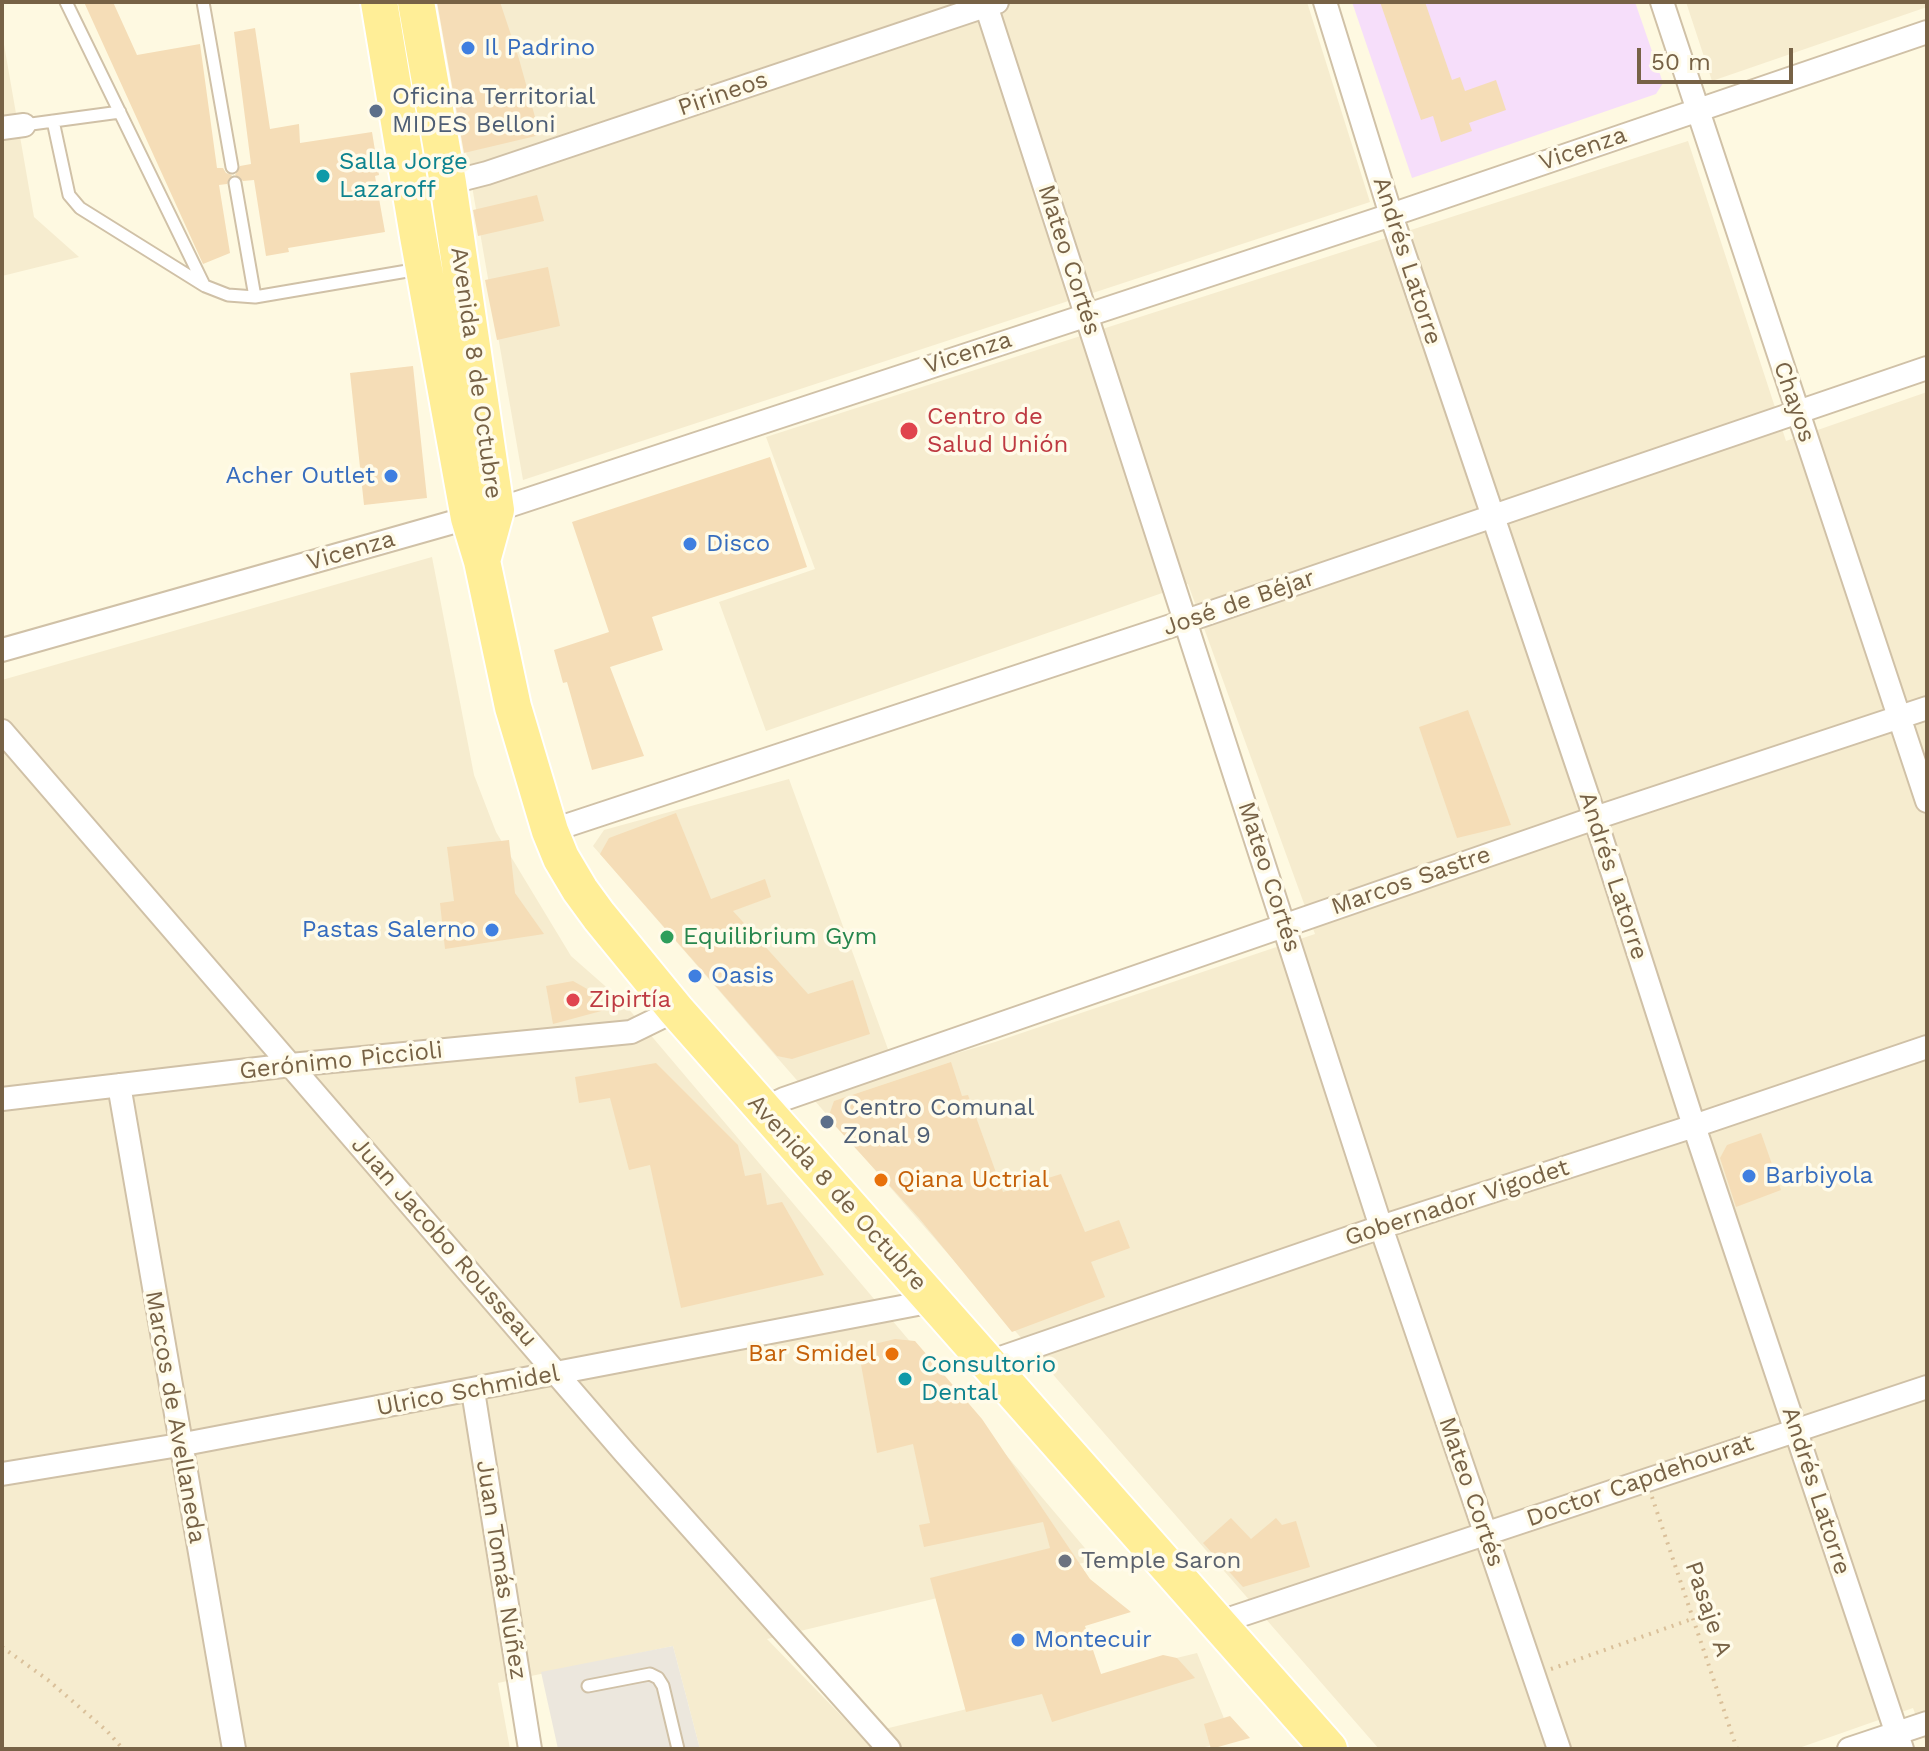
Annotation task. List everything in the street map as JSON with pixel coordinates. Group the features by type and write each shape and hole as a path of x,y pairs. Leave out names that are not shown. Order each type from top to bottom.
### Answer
{"main road":[{"name":"Avenida 8 de Octubre","path":"379,2 421,252 482,514"},
{"name":"Avenida 8 de Octubre","path":"416,2 448,183 482,514 482,561 513,707 550,831 580,890 676,1010 1329,1749"}],"street":[{"name":"Andrés Latorre","path":"1325,2 1391,215 1595,818 1899,1741"},
{"name":"Chayos","path":"1662,2 1927,801"},
{"name":"Pirineos","path":"448,183 503,168 989,3"},
{"name":"Mateo Cortés","path":"989,3 1381,1227 1559,1749"},
{"name":"Vicenza","path":"2,650 482,514 1391,215 1927,32"},
{"name":"José de Béjar","path":"550,831 1186,621 1927,368"},
{"name":"Marcos Sastre","path":"763,1109 784,1099 1284,925 1927,708"},
{"name":"Juan Jacobo Rousseau","path":"2,731 557,1373 889,1749"},
{"name":"Gerónimo Piccioli","path":"2,1099 291,1065 631,1032 676,1010"},
{"name":"Gobernador Vigodet","path":"989,1362 1381,1227 1927,1047"},
{"name":"Marcos de Avellaneda","path":"119,1085 234,1749"},
{"name":"Ulrico Schmidel","path":"2,1474 473,1391 933,1301"},
{"name":"Doctor Capdehourat","path":"1217,1623 1927,1387"},
{"name":"Juan Tomás Núñez","path":"473,1391 530,1749"},
{"path":"1849,1749 1899,1741 1927,1723"}],"lane":[{"path":"66,2 205,286"},
{"path":"203,2 232,167"},
{"path":"13,127 120,112"},
{"path":"53,121 69,195 80,208 205,286 228,295 255,297 421,252"},
{"path":"235,183 255,297"},
{"path":"588,1686 650,1674 658,1678 663,1686 678,1749"}],"path":[{"name":"Pasaje A","path":"1646,1479 1737,1749"},
{"path":"1534,1675 1692,1619"},
{"path":"2,1647 48,1680 107,1731 123,1749"}],"shaded area":[{"path":"440,2 1307,2 1370,202 523,480"},
{"path":"1352,2 1635,2 1663,83 1656,94 1412,178"},
{"path":"1686,2 1927,2 1927,7 1712,81"},
{"path":"2,33 34,217 79,257 2,276"},
{"path":"1688,141 1786,441 1927,392 1927,1746 1913,1708 1796,1749 1379,1749 593,846 604,830 789,779 896,1071 995,1042 1315,934 1188,584 766,731 719,602 815,569 766,437"},
{"path":"432,557 474,775 496,832 571,956 621,1000 1095,1560 767,1639 860,1735 1197,1653 1233,1740 1197,1749 700,1749 673,1646 498,1683 510,1749 2,1749 2,680"},
{"path":"673,1646 700,1749 558,1749 541,1672"}],"building":[{"path":"84,2 113,2 137,55 200,44 217,168 223,168 232,175 227,184 219,185 230,253 203,264"},
{"path":"437,2 500,2 540,135 464,153"},
{"path":"1380,2 1425,2 1452,80 1460,77 1465,91 1496,80 1506,110 1469,123 1472,131 1441,142 1433,116 1421,120"},
{"path":"255,28 270,129 299,124 300,143 372,132 379,175 375,176 385,232 288,248 289,252 266,256 254,180 243,181 235,175 240,166 251,164 234,32"},
{"path":"537,195 544,221 478,236 473,210"},
{"path":"548,267 560,326 497,340 485,280"},
{"path":"413,366 427,498 364,505 350,373"},
{"name":"Disco","path":"770,457 807,567 652,617 663,650 610,667 644,756 592,770 567,682 563,683 554,650 609,632 572,522"},
{"path":"1468,710 1511,825 1457,838 1419,727"},
{"path":"676,813 711,899 765,879 771,897 733,911 808,994 853,980 870,1034 792,1059 777,1056 600,854 609,838"},
{"path":"509,840 515,893 544,934 445,949 440,903 454,901 447,847"},
{"name":"Zipirtía","path":"573,981 589,990 605,1010 553,1024 546,986"},
{"path":"951,1062 962,1096 968,1095 1003,1192 1061,1174 1085,1232 1119,1220 1130,1248 1091,1262 1105,1297 1012,1332 919,1218 828,1118 834,1101"},
{"path":"656,1063 738,1145 745,1176 761,1173 767,1205 782,1202 824,1275 681,1308 650,1165 629,1170 610,1098 579,1103 575,1077"},
{"name":"Barbiyola","path":"1761,1133 1781,1190 1736,1207 1720,1158 1727,1145"},
{"path":"895,1339 915,1341 982,1419 1090,1579 1131,1612 1085,1626 1101,1674 1163,1655 1177,1658 1195,1678 1052,1722 1042,1694 966,1712 930,1578 1050,1548 1043,1522 924,1547 919,1525 930,1523 913,1444 877,1453 858,1348"},
{"path":"1231,1518 1251,1539 1276,1518 1282,1525 1296,1521 1310,1567 1243,1587 1203,1543"},
{"path":"1230,1716 1250,1738 1211,1749 1204,1724"}],"place":[{"name":"Il Padrino","path":"468,48"},
{"name":"Oficina Territorial MIDES Belloni","path":"376,111"},
{"name":"Salla Jorge Lazaroff","path":"323,176"},
{"name":"Centro de Salud Unión","path":"909,431"},
{"name":"Acher Outlet","path":"391,476"},
{"name":"Disco","path":"690,544"},
{"name":"Pastas Salerno","path":"492,930"},
{"name":"Equilibrium Gym","path":"667,937"},
{"name":"Oasis","path":"695,976"},
{"name":"Zipirtía","path":"573,1000"},
{"name":"Centro Comunal Zonal 9","path":"827,1122"},
{"name":"Barbiyola","path":"1749,1176"},
{"name":"Qiana Uctrial","path":"881,1180"},
{"name":"Bar Smidel","path":"892,1354"},
{"name":"Consultorio Dental","path":"905,1379"},
{"name":"Temple Saron","path":"1065,1561"},
{"name":"Montecuir","path":"1018,1640"}]}
